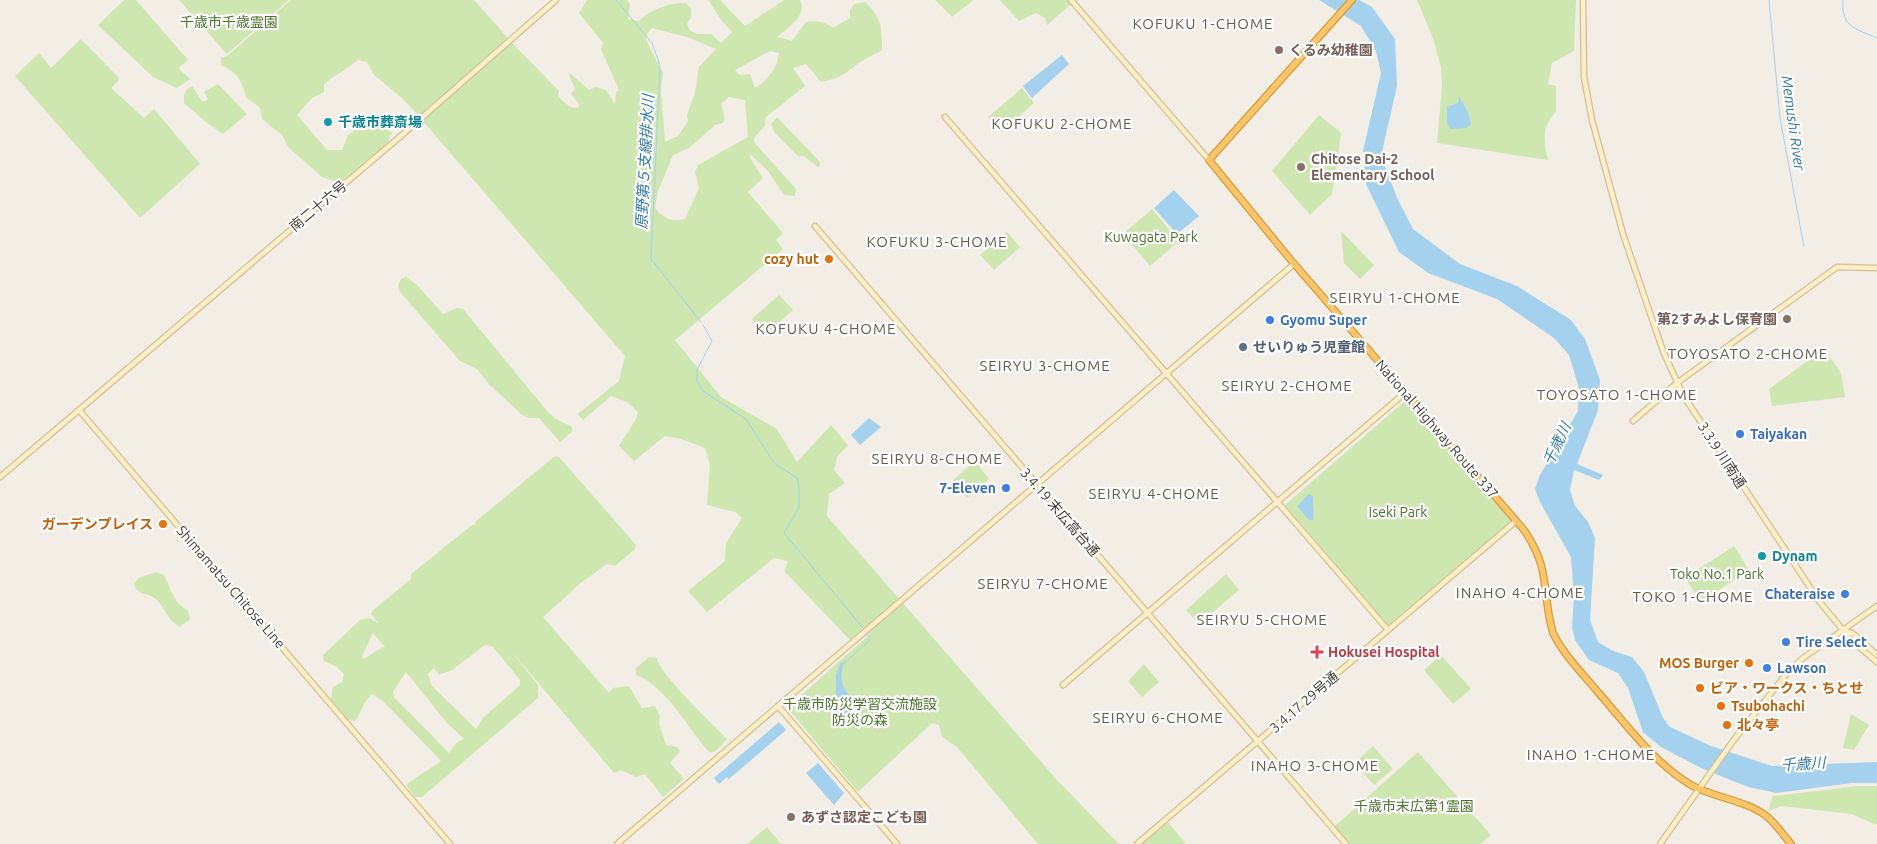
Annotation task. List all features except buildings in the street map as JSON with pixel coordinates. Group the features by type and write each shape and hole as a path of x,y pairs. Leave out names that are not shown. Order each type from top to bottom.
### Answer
{"highway":[{"path":"1209,160 1352,0"},
{"name":"National Highway Route 337","path":"1209,160 1294,264 1406,392 1533,543 1543,568 1550,623 1557,642 1657,760 1700,789 1756,809 1768,817 1791,844"}],"street":[{"name":"南二十六号","path":"79,410 402,135 556,0"},
{"path":"1071,0 1209,160"},
{"name":"3.3.9 川南通","path":"1583,0 1583,59 1587,98 1632,263 1651,322 1678,382 1726,462 1819,601 1851,640 1877,662"},
{"path":"946,117 1388,630"},
{"name":"3.4.19 末広高台通","path":"814,226 1146,614 1346,844"},
{"path":"617,844 1294,264"},
{"path":"1633,421 1678,382 1837,267 1877,268"},
{"path":"1062,685 1406,392"},
{"path":"0,477 79,410"},
{"name":"Shimamatsu Chitose Line","path":"79,410 450,844"},
{"name":"3.4.17 29号通","path":"1137,844 1516,521"},
{"path":"1660,844 1733,742 1787,673 1803,658 1877,606"},
{"name":"3.3.9 川南通","path":"1843,630 1852,633 1877,656"},
{"path":"778,706 898,844"}],"green space":[{"path":"124,0 136,0 188,60 178,68 190,79 177,88 153,77 98,25"},
{"name":"千歳市千歳霊園","path":"179,0 289,0 227,54"},
{"name":"千歳市防災学習交流施設 防災の森","path":"291,0 474,0 559,91 558,96 569,106 578,108 579,104 571,94 575,89 569,74 589,90 596,87 606,90 615,104 616,92 619,90 601,49 603,43 579,13 587,0 627,0 630,4 628,19 639,21 648,13 661,7 686,3 691,8 691,18 687,23 690,30 696,33 711,34 721,43 732,32 708,0 720,0 745,26 784,0 800,0 802,6 799,16 791,26 777,37 792,41 806,22 821,22 833,28 850,18 850,10 854,4 865,2 878,18 882,35 882,50 842,75 821,82 806,64 793,68 805,86 766,117 765,126 754,138 754,142 796,189 795,196 784,195 768,171 750,154 750,158 763,178 748,192 783,233 776,240 783,249 675,340 721,397 777,429 797,462 831,425 848,445 837,457 834,470 845,483 829,494 827,516 1056,779 1119,844 1038,844 957,747 942,737 939,725 932,723 858,792 790,711 789,706 870,634 864,627 850,640 784,571 788,561 774,558 707,612 688,591 725,561 726,543 742,518 735,512 707,505 710,466 705,448 681,439 665,436 634,461 619,446 636,419 638,412 627,402 611,396 583,420 578,414 619,381 625,356 416,113 402,98 374,75 367,62 358,60 324,84 324,92 312,98 297,115 327,150 342,150 348,135 353,132 353,123 361,117 376,117 392,133 387,144 343,180 337,182 322,177 288,147 282,135 262,119 260,108 246,97 238,78 231,70 221,65 221,58 227,56","holes":["652,28 687,37 716,49 699,67 695,92 687,115 688,121 678,136 665,142 661,92 663,73 646,40 647,34","770,51 779,53 777,63 768,78 755,88 750,74 740,75 735,70","729,97 745,100 748,137 698,165 695,172 699,188 685,219 672,220 665,217 655,208 658,191 673,155 689,148 715,125 723,123 725,119 721,104"]},
{"path":"935,0 974,0 952,17"},
{"path":"1000,0 1076,0 1047,25 1045,18 1036,13 1019,21"},
{"path":"1417,0 1576,0 1574,51 1552,63 1548,84 1556,86 1556,112 1548,123 1545,134 1548,160 1437,143 1442,85 1441,68 1433,38"},
{"path":"81,39 120,79 111,88 144,118 154,109 200,164 140,218 15,76 39,53 51,68"},
{"path":"218,84 247,114 223,134 184,103 184,95 187,89 192,86 204,102 208,99 204,92"},
{"path":"1022,88 1034,103 1001,132 988,117"},
{"path":"1319,115 1341,133 1332,194 1310,215 1272,171"},
{"path":"777,117 820,162 818,167 802,155 799,157 774,132 771,124"},
{"name":"Kuwagata Park","path":"1152,209 1179,241 1150,266 1123,234"},
{"path":"1341,231 1374,265 1360,279 1344,263"},
{"path":"1007,232 1020,247 994,270 980,255"},
{"path":"406,277 417,285 443,314 457,308 463,309 547,411 556,419 572,427 572,432 560,442 539,418 528,418 521,414 489,384 477,369 460,361 400,292 398,286 401,279"},
{"path":"779,295 793,310 765,335 752,319"},
{"path":"1824,349 1841,373 1845,397 1772,406 1769,389"},
{"name":"Iseki Park","path":"1406,400 1511,521 1388,625 1285,505"},
{"path":"555,456 559,457 636,545 635,549 615,566 607,564 582,582 543,617 609,693 613,688 629,686 642,708 655,706 660,716 659,723 666,745 677,747 680,751 670,763 684,779 663,797 645,774 636,777 621,770 614,773 508,647 538,685 538,698 422,797 415,797 407,786 408,783 441,761 383,701 372,694 355,721 348,720 331,699 333,687 342,682 344,674 337,667 324,661 323,655 360,620 370,618 379,624 371,614 372,611 411,579 411,574 472,525 476,525 475,522","holes":["373,633 385,647 363,659 362,656","485,645 493,647 520,680 520,685 483,718 476,729 432,686 428,674 434,668 439,675 452,670","406,672 447,723 464,739 456,743 449,753 394,697 393,692"]},
{"path":"975,461 989,479 967,498 952,481"},
{"name":"Toko No.1 Park","path":"1734,546 1749,570 1701,602 1685,578"},
{"path":"156,572 164,575 178,603 188,611 190,619 180,627 172,621 157,600 140,592 134,585 138,578"},
{"path":"1226,574 1239,590 1199,624 1186,610"},
{"path":"1441,655 1471,689 1453,704 1424,670"},
{"path":"649,657 657,658 676,687 727,739 716,751 710,753 667,698 647,680 636,675 636,668"},
{"path":"1144,664 1159,682 1142,697 1128,681"},
{"path":"1851,714 1869,725 1854,750 1843,748"},
{"path":"1373,746 1393,769 1374,785 1355,763"},
{"name":"千歳市末広第1霊園","path":"1418,752 1491,835 1480,844 1349,844 1334,827"},
{"path":"1858,786 1877,786 1877,825 1851,814 1782,806 1768,811 1773,796"},
{"path":"1168,822 1186,844 1142,844"},
{"path":"767,827 781,844 747,844"}],"water":[{"path":"1319,0 1359,0 1372,7 1395,39 1397,86 1381,156 1397,198 1413,229 1460,264 1517,286 1571,320 1585,339 1600,380 1598,410 1577,464 1603,475 1599,480 1574,470 1570,490 1575,506 1588,522 1595,538 1590,620 1598,642 1613,651 1632,657 1644,672 1663,718 1670,727 1711,746 1772,766 1877,762 1877,783 1852,783 1777,793 1748,787 1701,768 1661,747 1643,732 1628,688 1618,673 1589,660 1575,640 1572,627 1574,595 1571,557 1540,502 1535,489 1540,475 1578,411 1579,388 1569,355 1554,338 1497,299 1428,273 1399,252 1366,184 1363,151 1381,73 1376,51 1361,26"},
{"path":"1062,55 1069,64 1032,98 1023,86"},
{"path":"1459,96 1468,112 1471,124 1467,128 1450,129 1447,123 1447,107 1458,103"},
{"path":"1174,190 1199,216 1177,234 1154,208"},
{"path":"869,418 881,427 860,445 851,435"},
{"path":"1309,494 1313,496 1313,520 1309,520 1297,506"},
{"path":"844,662 842,683 854,702 852,711 845,717 843,714 849,707 847,698 841,696 839,704 836,704 836,675 840,664"},
{"path":"779,722 786,730 729,779 727,777 719,784 714,778"},
{"path":"818,763 844,793 834,805 806,773"}],"waterway":[{"name":"原野第５支線排水川","path":"616,0 652,43 660,65 651,259 701,322"},
{"name":"Memushi River","path":"1769,0 1780,118 1804,247"},
{"path":"1843,0 1844,16 1847,22 1856,29 1877,38"},
{"name":"原野第５支線排水川","path":"703,325 712,341 697,370 697,382 703,391 746,419 774,463 797,478 799,507 784,533 863,628"},
{"name":"原野第５支線排水川","path":"843,664 869,641 870,638 867,634"}],"place":[{"name":"くるみ幼稚園","path":"1279,50"},
{"name":"千歳市葬斎場","path":"328,122"},
{"name":"Chitose Dai-2 Elementary School","path":"1301,167"},
{"name":"cozy hut","path":"829,259"},
{"name":"第2すみよし保育園","path":"1787,319"},
{"name":"Gyomu Super","path":"1270,320"},
{"name":"せいりゅう児童館","path":"1243,347"},
{"name":"Taiyakan","path":"1740,434"},
{"name":"7-Eleven","path":"1006,488"},
{"name":"ガーデンプレイス","path":"163,524"},
{"name":"Dynam","path":"1762,556"},
{"name":"Chateraise","path":"1845,594"},
{"name":"Tire Select","path":"1786,642"},
{"name":"Hokusei Hospital","path":"1317,652"},
{"name":"MOS Burger","path":"1749,663"},
{"name":"Lawson","path":"1767,668"},
{"name":"ビア・ワークス・ちとせ","path":"1700,688"},
{"name":"Tsubohachi","path":"1721,706"},
{"name":"北々亭","path":"1727,725"},
{"name":"あずさ認定こども園","path":"791,817"}],"district":[{"name":"KOFUKU 1-CHOME","path":"1203,24"},
{"name":"KOFUKU 2-CHOME","path":"1062,124"},
{"name":"KOFUKU 3-CHOME","path":"937,242"},
{"name":"SEIRYU 1-CHOME","path":"1395,298"},
{"name":"KOFUKU 4-CHOME","path":"826,329"},
{"name":"TOYOSATO 2-CHOME","path":"1748,354"},
{"name":"SEIRYU 3-CHOME","path":"1045,366"},
{"name":"SEIRYU 2-CHOME","path":"1287,386"},
{"name":"TOYOSATO 1-CHOME","path":"1617,395"},
{"name":"SEIRYU 8-CHOME","path":"937,459"},
{"name":"SEIRYU 4-CHOME","path":"1154,494"},
{"name":"SEIRYU 7-CHOME","path":"1043,584"},
{"name":"INAHO 4-CHOME","path":"1520,593"},
{"name":"TOKO 1-CHOME","path":"1693,597"},
{"name":"SEIRYU 5-CHOME","path":"1262,620"},
{"name":"SEIRYU 6-CHOME","path":"1158,718"},
{"name":"INAHO 1-CHOME","path":"1591,755"},
{"name":"INAHO 3-CHOME","path":"1315,766"}],"water label":[{"name":"千歳川","path":"1557,444"},
{"name":"千歳川","path":"1803,764"}]}
